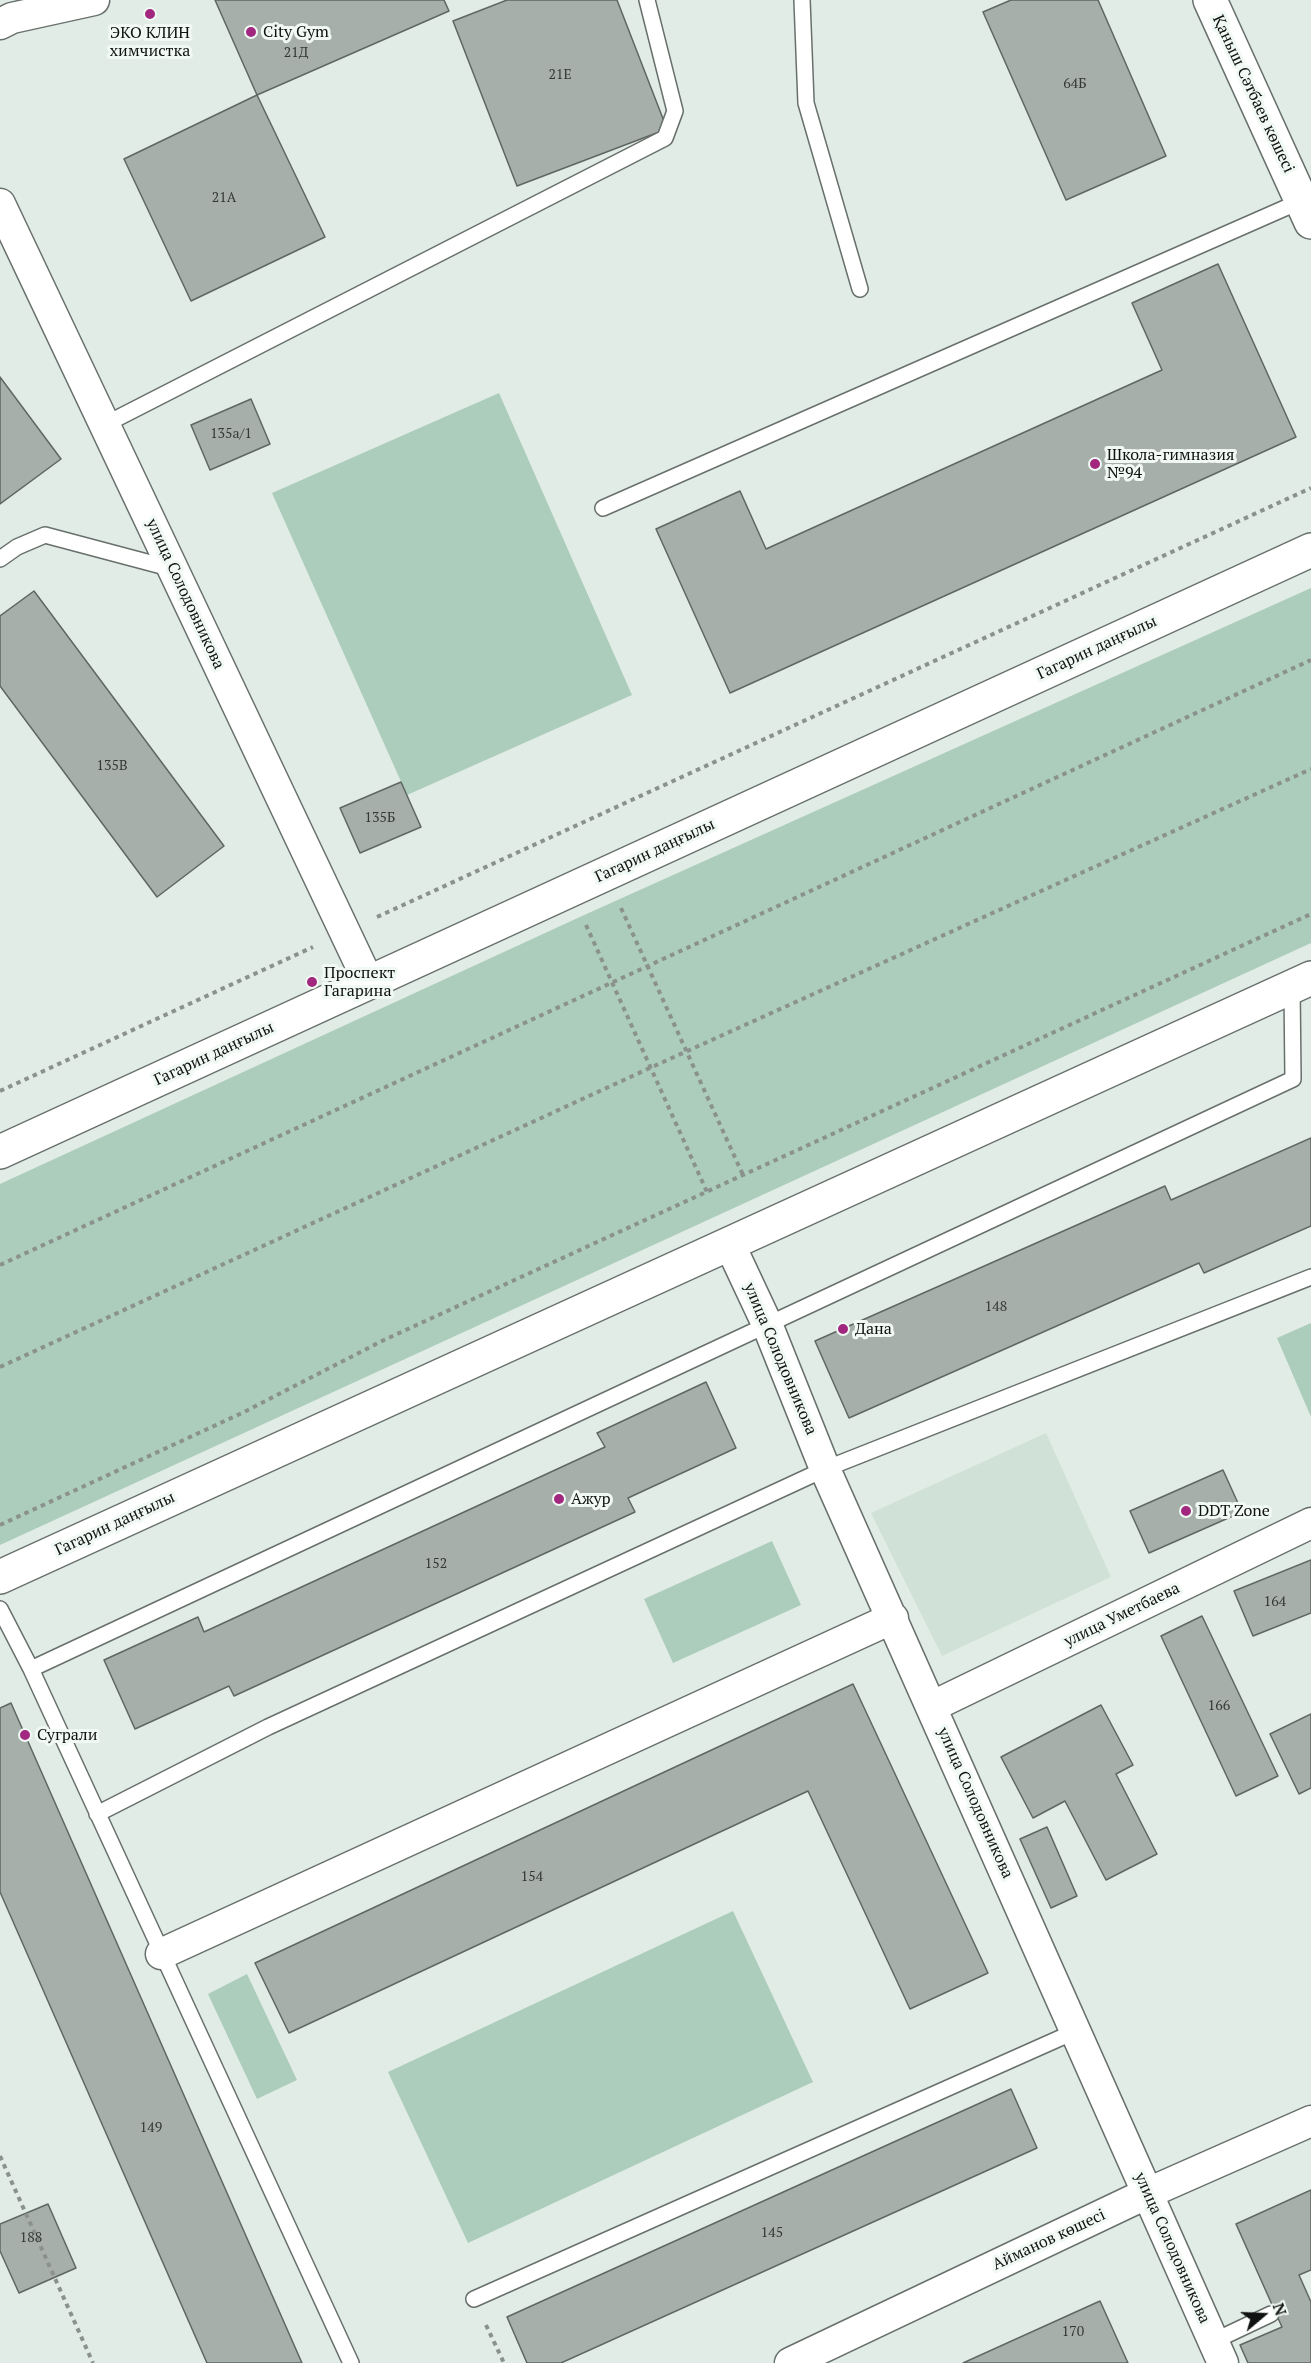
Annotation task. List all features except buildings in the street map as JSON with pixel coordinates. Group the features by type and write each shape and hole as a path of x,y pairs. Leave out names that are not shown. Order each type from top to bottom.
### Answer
{"street":[{"path":"0,24 12,18 94,0"},
{"name":"Қаныш Сәтбаев көшесі","path":"1210,0 1306,211"},
{"name":"улица Солодовникова","path":"0,204 369,983"},
{"name":"Гагарин даңғылы","path":"0,1152 1311,550"},
{"name":"Гагарин даңғылы","path":"0,1577 1301,982"},
{"name":"улица Солодовникова","path":"729,1243 767,1324 825,1469 933,1706 1219,2352"},
{"name":"улица Уметбаева","path":"933,1706 1311,1523"},
{"path":"161,1954 893,1618"},
{"name":"Айманов көшесі","path":"790,2363 1148,2193 1311,2121"}],"lane":[{"path":"104,425 665,138 675,111 647,0"},
{"path":"802,0 806,104 860,289"},
{"path":"603,508 1306,211"},
{"path":"0,560 17,547 45,534 173,569"},
{"path":"31,1669 1293,1079 1301,982"},
{"path":"97,1814 268,1727 825,1469 1311,1277"},
{"path":"0,1608 31,1669 351,2363"},
{"path":"474,2300 1076,2031"},
{"path":"1219,2352 1270,2314"}],"path":[{"path":"0,1091 1311,488"},
{"path":"0,1265 1311,660"},
{"path":"0,1367 687,1051 1311,769"},
{"path":"617,900 743,1175"},
{"path":"0,1525 242,1413 384,1340 1311,914"},
{"path":"582,916 707,1192"},
{"path":"0,2156 93,2363"},
{"path":"474,2300 504,2363"}],"shaded area":[{"path":"1046,1433 1111,1577 942,1656 871,1513"}],"green space":[{"path":"499,393 632,695 407,795 272,493"},
{"path":"1311,588 1311,943 0,1545 0,1184 582,916"},
{"path":"1311,1323 1311,1417 1277,1338"},
{"path":"772,1541 801,1605 673,1663 644,1599"},
{"path":"733,1911 813,2082 468,2243 388,2072"},
{"path":"247,1974 297,2080 257,2099 208,1994"}],"place":[{"name":"ЭКО КЛИН химчистка","path":"150,14"},
{"name":"City Gym","path":"251,32"},
{"name":"Школа-гимназия №94","path":"1095,464"},
{"name":"Проспект Гагарина","path":"312,982"},
{"name":"Дана","path":"843,1329"},
{"name":"Ажур","path":"559,1499"},
{"name":"DDT Zone","path":"1186,1511"},
{"name":"Суграли","path":"25,1735"}]}
